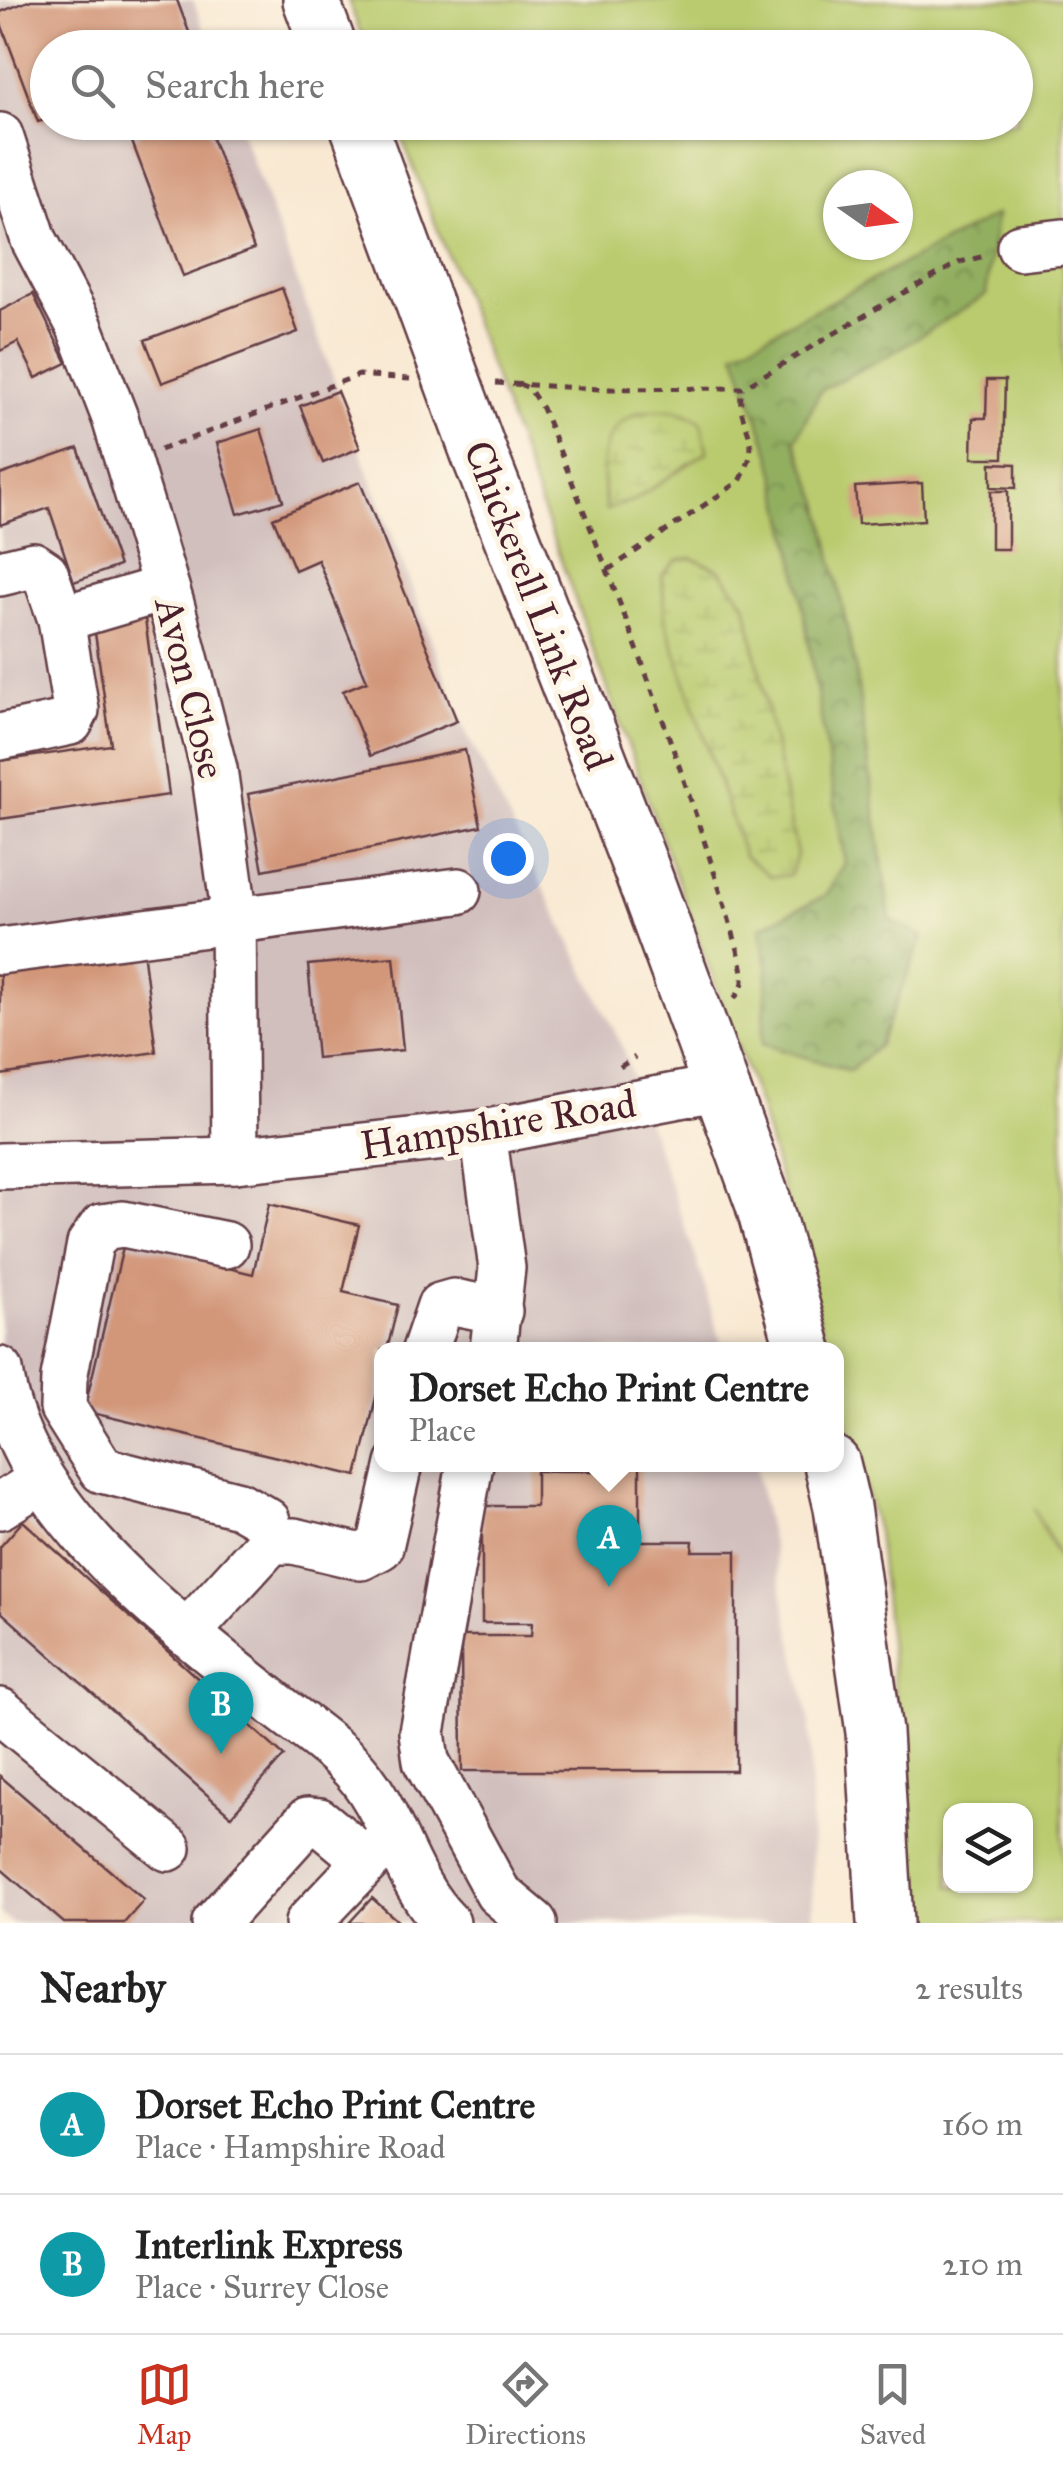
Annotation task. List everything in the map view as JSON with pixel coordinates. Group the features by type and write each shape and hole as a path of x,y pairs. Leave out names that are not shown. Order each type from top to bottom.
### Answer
{"main road":[{"path":"312,0 323,30"},
{"name":"Chickerell Link Road","path":"364,140 721,1087"},
{"path":"721,1087 762,1202 802,1342"},
{"path":"834,1472 874,1732 885,1923"}],"street":[{"name":"Avon Close","path":"0,136 15,180 17,247 80,325 129,462 214,769 233,919 235,1160"},
{"path":"0,574 32,565 45,573 61,619 76,710 70,722 0,737"},
{"path":"61,619 166,588"},
{"path":"0,952 458,891"},
{"name":"Hampshire Road","path":"0,1166 235,1160 483,1133 721,1087"},
{"path":"428,1342 440,1306 454,1302 496,1330 502,1268 483,1133"},
{"path":"226,1245 123,1224 102,1227 90,1244 64,1378 64,1408 102,1470 239,1505 267,1521 271,1541"},
{"path":"0,1370 2,1390 28,1460 79,1532 187,1633 349,1763 380,1847"},
{"path":"187,1633 271,1541 294,1540 361,1558 380,1547 397,1472"},
{"path":"469,1472 422,1732 426,1762 498,1893 534,1923"},
{"path":"0,1506 42,1480"},
{"path":"0,1711 168,1848"},
{"path":"215,1923 308,1820 319,1820 380,1847 417,1882 448,1923"},
{"path":"308,1923 380,1847"}],"path":[{"path":"695,1015 728,1003 741,993 744,978 726,907 608,570 542,408 529,388 512,382 599,390 742,388 960,262 1041,244"},
{"path":"129,462 360,375 454,382"},
{"path":"608,570 740,481 751,460 750,432 738,407 742,388"}],"shaded area":[{"path":"0,0 193,0 204,30 30,30 30,140 244,140 465,730 620,1042 697,1261 721,1342 374,1342 374,1472 756,1472 810,1723 813,1923 12,1923 0,1914"}],"green space":[{"path":"348,0 1063,0 1063,1565 1034,1509 1063,1568 1063,1923 911,1923 914,1869 877,1532 844,1410 844,1342 825,1342 759,1105 480,338 403,140 1033,140 1033,30 359,30"},
{"path":"996,215 986,295 892,353 821,390 795,441 820,502 855,665 890,920 923,936 879,1045 850,1071 762,1044 768,971 760,927 825,896 845,864 796,565 771,456 735,352"},
{"path":"677,410 701,421 707,452 634,500 606,510 604,455 613,431 637,413"},
{"path":"692,558 719,569 746,605 797,855 790,875 771,877 744,856 665,621 662,575 677,560"}],"building":[{"path":"31,0 177,0 188,30 30,30 30,101 0,12"},
{"path":"131,140 213,140 254,249 183,276"},
{"path":"282,288 298,332 162,383 145,340"},
{"path":"33,294 67,363 36,378 18,342 0,351 0,311"},
{"path":"987,380 1005,380 1003,458 972,458 973,418 986,418"},
{"path":"337,391 360,448 323,463 300,406"},
{"path":"261,429 283,501 238,514 217,443"},
{"path":"78,448 119,566 74,582 49,508 0,525 0,475"},
{"path":"991,463 1016,464 1016,488 991,487"},
{"path":"360,482 457,721 370,756 343,691 367,681 318,560 295,570 273,518"},
{"path":"922,483 924,520 858,524 855,487"},
{"path":"991,491 1008,491 1008,549 991,549"},
{"path":"145,619 169,795 0,819 0,761 111,745 94,626"},
{"path":"465,750 481,826 263,870 248,794"},
{"path":"143,950 156,1052 0,1075 0,973"},
{"path":"394,957 403,1050 317,1058 308,965"},
{"path":"269,1204 359,1225 343,1292 398,1305 389,1342 374,1342 374,1406 357,1476 84,1411 124,1243 253,1274"},
{"path":"536,1472 640,1472 640,1541 693,1541 692,1551 736,1551 736,1771 462,1771 461,1636 531,1636 532,1623 482,1623 482,1506 536,1506"},
{"path":"23,1521 284,1756 231,1816 0,1611 0,1547"},
{"path":"0,1776 144,1900 124,1923 64,1923 0,1868"},
{"path":"372,1898 400,1923 349,1923"}],"place":[{"name":"Dorset Echo Print Centre","path":"609,1587"},
{"name":"Interlink Express","path":"221,1754"}]}
